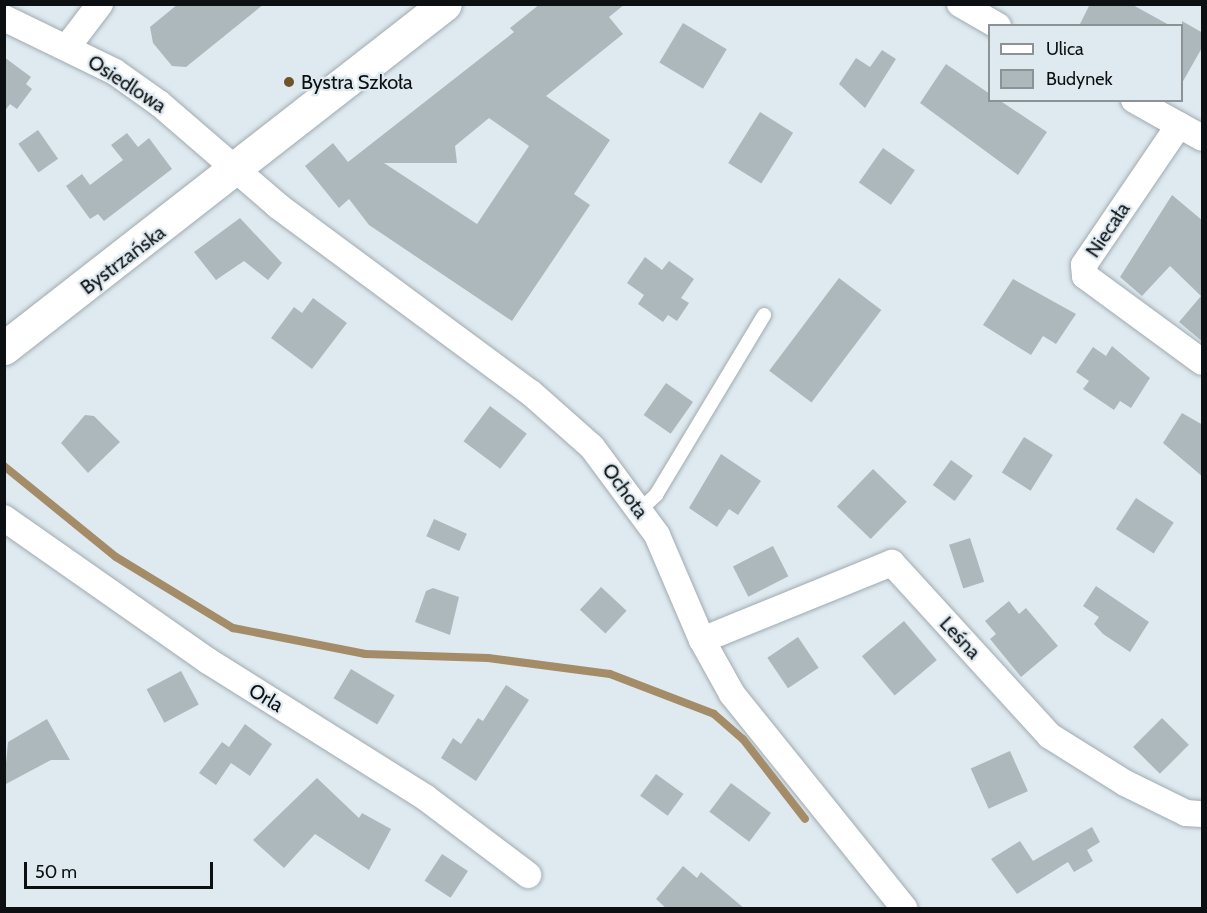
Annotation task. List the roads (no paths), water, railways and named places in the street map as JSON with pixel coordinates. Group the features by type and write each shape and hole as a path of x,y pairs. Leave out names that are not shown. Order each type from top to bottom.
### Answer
{"main road":[{"name":"Bystrzańska","path":"4,348 238,169 445,4"}],"street":[{"path":"68,46 100,4"},
{"path":"960,4 995,24"},
{"name":"Osiedlowa","path":"4,18 68,46 160,104 238,169"},
{"path":"1138,102 1203,138"},
{"name":"Niecała","path":"1179,125 1084,265 1085,276 1203,362"},
{"name":"Ochota","path":"238,169 278,206 568,424 641,509 702,640 732,694 904,909"},
{"name":"Orla","path":"4,518 208,661 426,798 528,875"},
{"name":"Leśna","path":"702,640 892,563 1050,736 1125,783 1186,813 1203,814"}],"lane":[{"path":"641,509 656,495 764,315"}],"waterway":[{"path":"4,466 116,557 233,628 365,654 488,658 610,674 714,714 743,739 805,819"}],"place":[{"name":"Bystra Szkoła","path":"289,82"}]}
